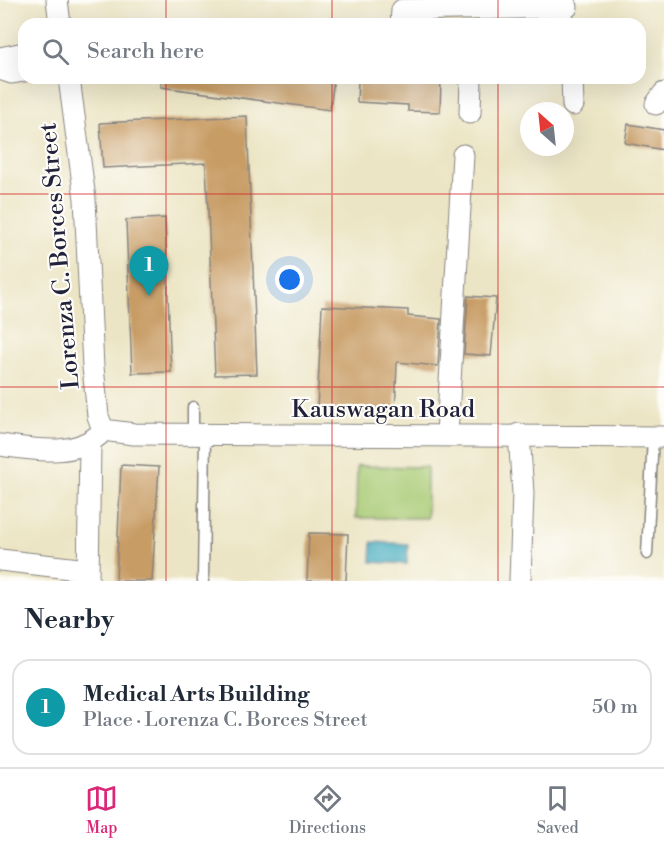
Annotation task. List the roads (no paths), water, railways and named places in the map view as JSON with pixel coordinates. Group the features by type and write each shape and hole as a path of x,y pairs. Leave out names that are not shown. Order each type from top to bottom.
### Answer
{"street":[{"path":"57,0 59,18"},
{"path":"401,18 402,10 473,16 567,10"},
{"path":"0,58 18,54"},
{"path":"0,69 12,73 18,72"},
{"name":"Lorenza C. Borces Street","path":"70,84 85,199 93,367 98,416 84,575"},
{"path":"470,113 471,84"},
{"path":"572,84 573,102"},
{"path":"447,434 463,155"},
{"name":"Kauswagan Road","path":"97,436 134,434 519,434 659,437"},
{"path":"519,434 523,493 520,581"},
{"path":"0,445 41,450 76,449 97,436"},
{"path":"0,560 84,575"}],"lane":[{"path":"194,407 199,434 203,581"},
{"path":"647,554 659,437"}],"water":[{"path":"372,542 408,544 407,564 371,562"}],"place":[{"name":"Medical Arts Building","path":"149,296"}]}
